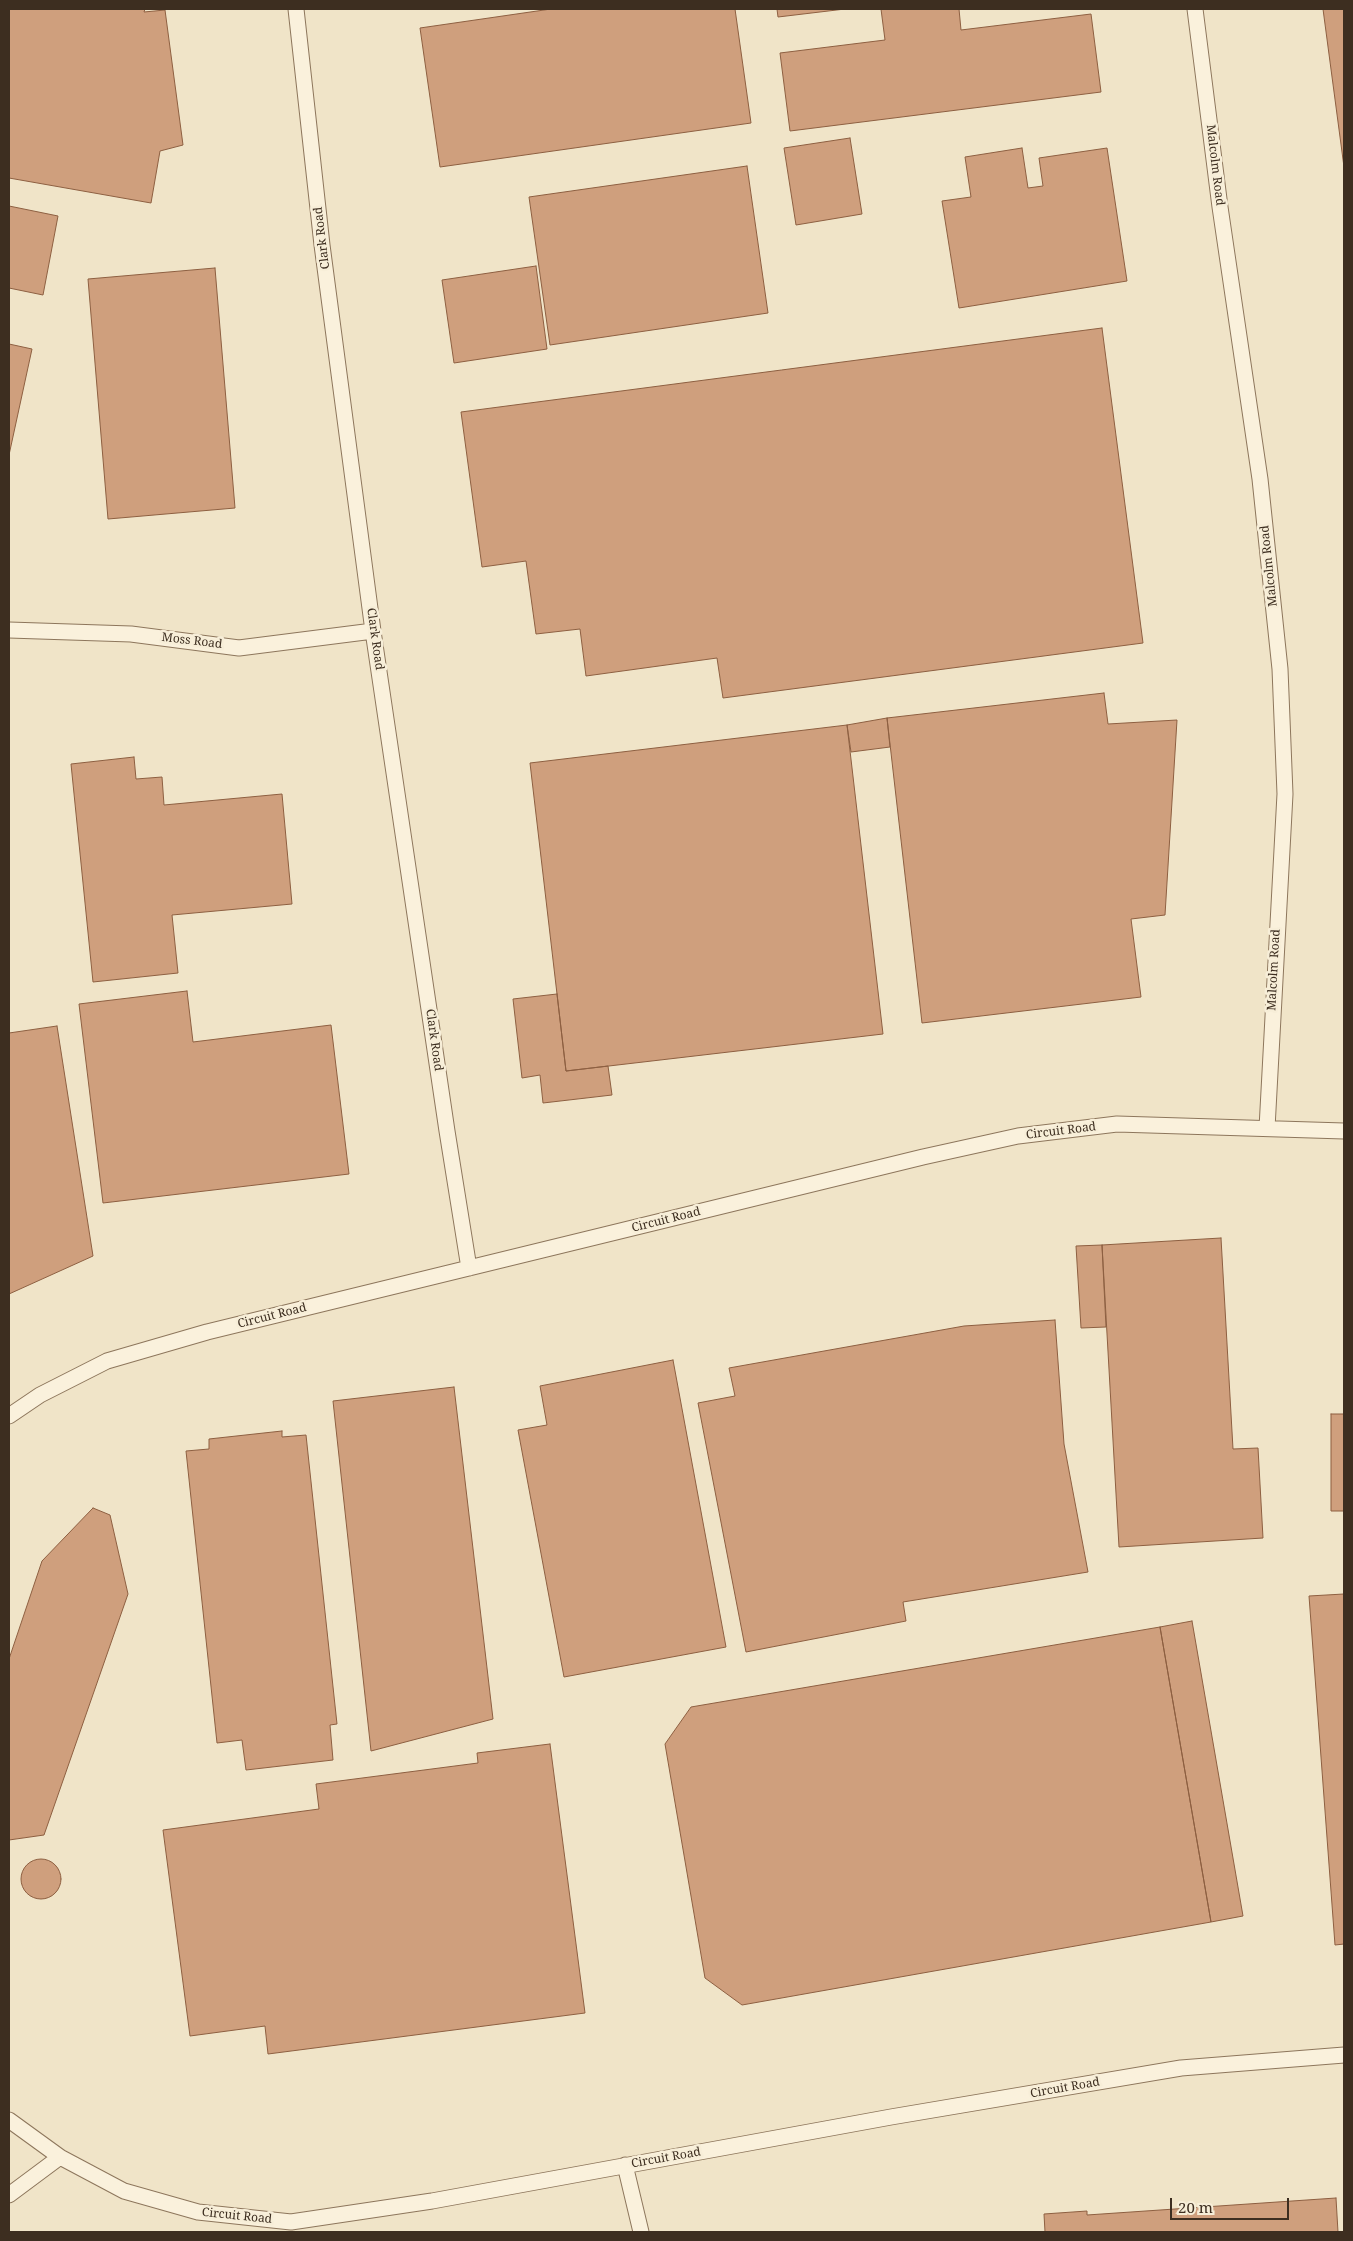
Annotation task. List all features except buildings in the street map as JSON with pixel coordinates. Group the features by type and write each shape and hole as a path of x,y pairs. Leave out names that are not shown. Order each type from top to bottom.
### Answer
{"lane":[{"name":"Clark Road","path":"296,9 322,245 374,631 469,1268"},
{"name":"Malcolm Road","path":"1196,9 1220,208 1260,479 1280,669 1285,794 1267,1128"},
{"name":"Moss Road","path":"9,630 131,634 239,648 374,631"},
{"name":"Circuit Road","path":"9,1416 40,1395 107,1361 207,1332 1018,1136 1117,1124 1344,1131"},
{"name":"Circuit Road","path":"9,2120 60,2157 124,2191 198,2212 291,2222 432,2201 891,2117 1181,2068 1344,2055"},
{"path":"9,2196 60,2157"},
{"path":"626,2165 642,2232"}]}
